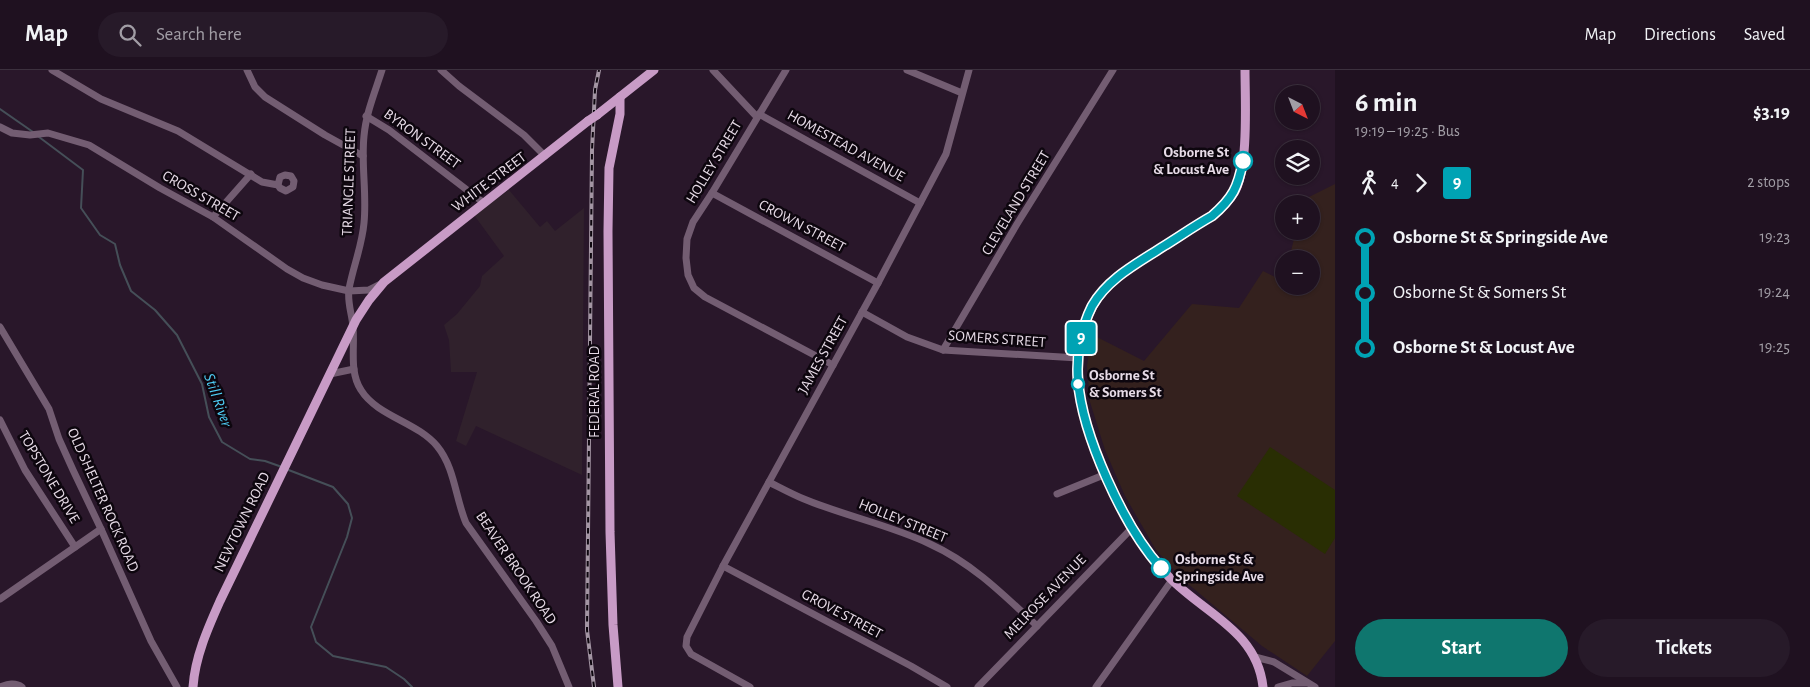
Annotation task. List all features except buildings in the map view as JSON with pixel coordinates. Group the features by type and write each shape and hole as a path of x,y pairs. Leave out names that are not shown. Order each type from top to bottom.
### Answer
{"main road":[{"name":"WHITE STREET","path":"353,326 369,300 384,282 654,70"},
{"path":"1244,70 1246,110 1243,161 1240,180 1234,193 1224,206 1212,216 1113,281 1092,306 1084,325 1078,358 1078,379 1081,401 1089,432 1106,474 1132,528 1155,562 1172,580 1242,639 1255,657 1262,677 1263,687"},
{"name":"FEDERAL ROAD","path":"618,687 613,625 610,532 608,231 609,168 620,114 620,97"},
{"name":"NEWTOWN ROAD","path":"193,687 199,655 207,628 353,326"}],"street":[{"path":"52,70 101,99 178,131 262,182 278,185"},
{"path":"247,70 255,87 265,97 325,135 363,156"},
{"name":"TRIANGLE STREET","path":"353,326 349,307 349,291 364,223 363,156 366,116 382,70"},
{"path":"441,70 524,135 545,156"},
{"name":"HOMESTEAD AVENUE","path":"713,70 758,116 920,203"},
{"name":"HOLLEY STREET","path":"786,70 712,194 693,222 687,239 686,258 688,276 694,288 705,297 832,365"},
{"path":"907,70 962,93"},
{"name":"JAMES STREET","path":"750,687 698,660 691,654 686,646 690,628 946,154 969,70"},
{"name":"CLEVELAND STREET","path":"943,350 1113,70"},
{"name":"BYRON STREET","path":"366,116 389,130 484,203"},
{"name":"CROSS STREET","path":"0,127 12,133 30,135 48,133 89,145 160,188 213,217 287,269 303,278 322,285 349,291 369,290 384,282"},
{"path":"213,217 251,174"},
{"name":"CROWN STREET","path":"712,194 878,283"},
{"name":"SOMERS STREET","path":"862,312 907,337 943,350 1078,358"},
{"name":"BEAVER BROOK ROAD","path":"353,326 354,369 355,378 360,389 367,398 425,434 444,456 453,478 460,508 466,523 552,646 568,687"},
{"name":"OLD SHELTER ROCK ROAD","path":"0,327 49,408 59,439 151,641 177,687"},
{"path":"330,374 354,369"},
{"name":"TOPSTONE DRIVE","path":"0,420 25,470 76,546"},
{"path":"1057,494 1106,474"},
{"name":"HOLLEY STREET","path":"769,482 804,499 896,530 931,544 959,560 987,580 1037,626"},
{"name":"MELROSE AVENUE","path":"978,687 1132,528"},
{"path":"0,599 102,530"},
{"name":"GROVE STREET","path":"723,566 948,687"},
{"path":"1096,687 1172,580"},
{"path":"1255,657 1274,662 1315,687"},
{"path":"1278,687 1292,683 1307,683"},
{"path":"0,687 6,684 17,684 22,687"}],"shaded area":[{"path":"1335,184 1335,641 1307,676 1262,646 1181,578 1156,550 1125,496 1105,450 1090,402 1087,367 1091,334 1144,361 1192,304 1239,308 1263,271 1275,277 1275,295 1320,295 1320,250 1291,250 1294,240 1320,240 1320,195 1313,195"},
{"path":"509,190 540,227 547,221 555,231 584,208 582,475 476,426 466,446 456,441 477,372 451,372 449,340 444,325 457,314 480,286 482,276 504,256 474,215"}],"green space":[{"path":"1270,447 1335,490 1335,538 1325,554 1237,496"}],"waterway":[{"name":"Still River","path":"0,109 33,132"},
{"name":"Still River","path":"39,137 83,170 81,208 100,235 115,244 120,265 131,291 155,310 177,335 202,384 209,417 222,442 250,459 265,461 282,467"},
{"name":"Still River","path":"286,469 333,487 348,504 352,518 347,537 311,627 316,642 333,656 386,667 412,687"}],"railway":[{"path":"594,687 587,630 592,150 595,90 599,70"}],"bus line":[{"name":"9","path":"1161,568 1132,528 1112,488 1087,426 1078,381 1080,342 1084,325 1092,306 1113,281 1212,216 1224,206 1234,193 1240,180 1243,161"}],"place":[{"name":"Osborne St & Locust Ave","path":"1243,161"},
{"name":"Osborne St & Somers St","path":"1078,384"},
{"name":"Osborne St & Springside Ave","path":"1161,568"}]}
